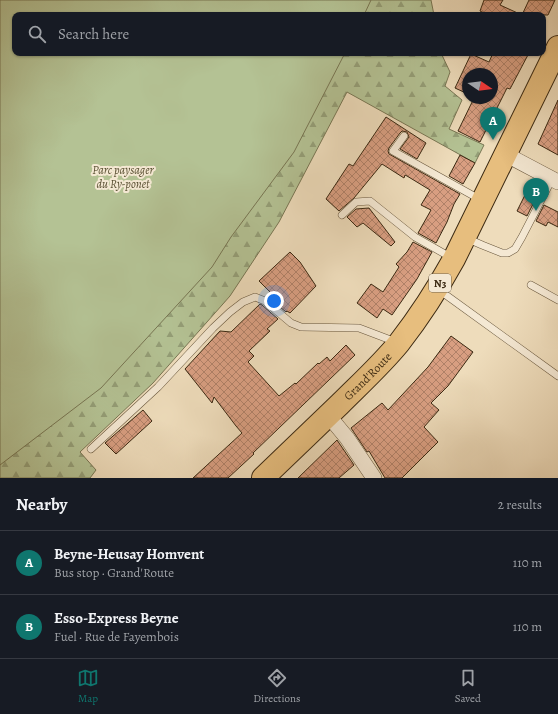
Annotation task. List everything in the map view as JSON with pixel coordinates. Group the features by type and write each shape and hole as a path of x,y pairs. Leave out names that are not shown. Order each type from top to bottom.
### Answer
{"main road":[{"name":"Grand'Route","path":"263,478 365,380 417,319 437,289 454,259 558,47"}],"street":[{"path":"505,154 555,180"},
{"path":"328,415 347,438 374,478"}],"lane":[{"path":"404,136 393,151 482,200"},
{"path":"464,237 502,253 508,253 515,249 555,180"},
{"path":"342,215 356,202 370,201 415,237 454,259"},
{"path":"531,285 558,300"},
{"path":"437,289 558,376"},
{"path":"91,449 158,387 213,328 243,302 255,297 266,300 291,323 301,328 359,328 398,343"}],"green space":[{"name":"Parc paysager du Ry-ponet","path":"0,0 371,0 365,12 12,12 12,56 343,56 294,152 231,237 212,267 101,388 0,465"},
{"path":"337,0 431,0 433,12 328,12"},
{"path":"294,56 442,56 450,72 445,86 462,100 449,129 484,145 475,163 347,92 279,222 230,296 153,383 80,452 96,470 90,478 0,478 0,434"}],"building":[{"path":"484,0 503,0 500,5 515,12 482,12 480,11"},
{"path":"529,0 555,0 548,15 546,15 546,12 523,12"},
{"path":"470,56 476,56 489,62 492,56 527,56 510,89 507,88 480,142 458,131 471,104 498,104 498,68 464,68"},
{"path":"462,73 462,91 455,88"},
{"path":"558,100 558,155 538,144"},
{"path":"386,117 426,143 417,159 400,149 409,137 407,132 402,131 389,148 389,154 460,194 436,243 418,233 431,210 421,205 430,190 405,175 404,178 382,164 354,198 339,211 326,199 349,164 353,166"},
{"path":"460,155 475,163 463,184 449,176"},
{"path":"525,195 535,200 527,216 517,211"},
{"path":"544,205 558,212 558,227 548,222 546,226 536,221"},
{"path":"369,208 395,242 391,246 363,223 357,227 347,217 356,209"},
{"path":"413,242 432,252 417,279 392,315 383,309 377,318 357,303 371,284 383,292 399,267 396,264 407,252"},
{"path":"290,252 300,262 316,286 290,313 287,311 286,312 268,297 271,293 259,281"},
{"path":"260,304 278,319 267,329 270,331 249,351 254,356 248,362 279,396 295,383 296,384 318,363 319,364 327,357 330,361 346,345 355,355 228,478 193,478 242,433 214,397 212,403 185,369 220,331 231,332"},
{"path":"451,336 473,352 448,386 431,403 439,410 424,427 438,442 402,478 385,478 369,451 367,452 351,428 382,403 388,410 428,367"},
{"path":"143,410 152,421 116,454 105,443"},
{"path":"337,440 354,465 339,478 298,478"}],"place":[{"name":"Beyne-Heusay Homvent","path":"493,140"},
{"name":"Esso-Express Beyne","path":"536,211"}]}
